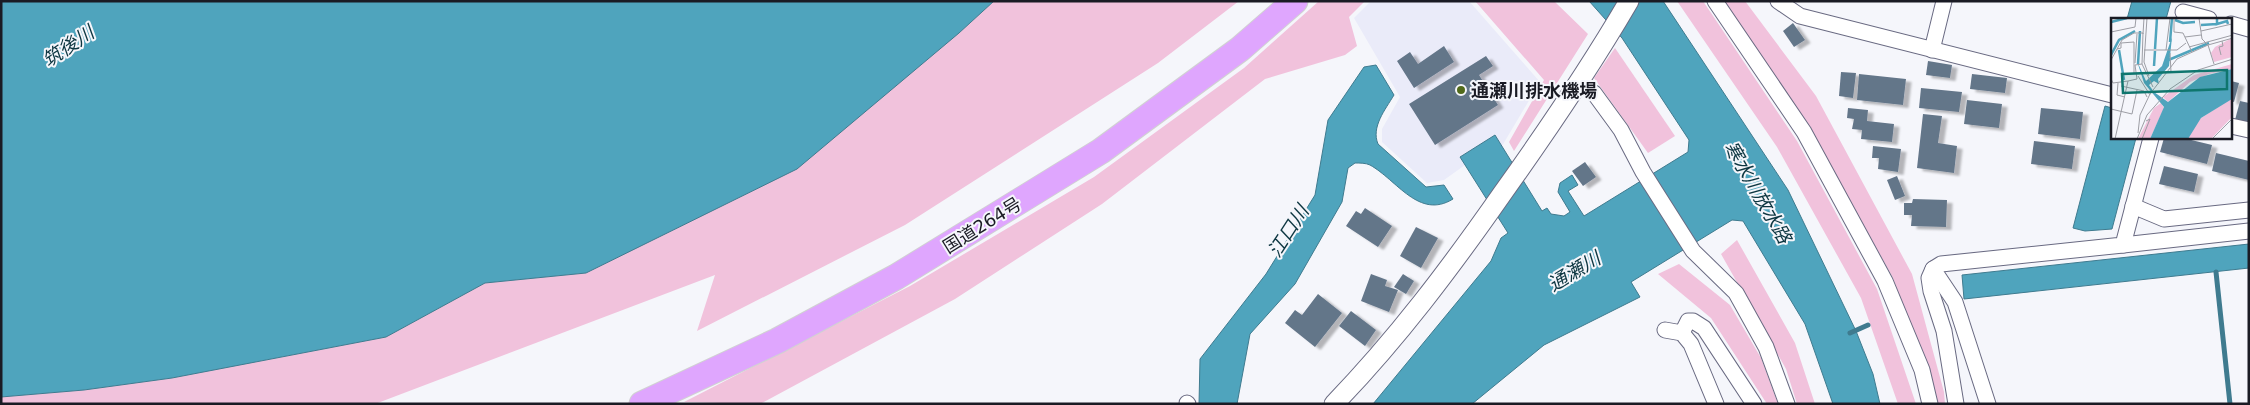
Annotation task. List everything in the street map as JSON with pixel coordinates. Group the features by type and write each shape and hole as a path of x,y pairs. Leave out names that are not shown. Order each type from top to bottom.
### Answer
{"highway":[{"name":"国道264号","path":"642,404 777,341 896,278 1101,151 1240,50 1294,1"}],"street":[{"path":"1334,404 1401,331 1490,212 1583,79 1629,1"},
{"path":"1715,1 1804,132 1886,281 1922,370 1930,404"},
{"path":"1778,1 1800,16 2111,95"},
{"path":"1932,50 1944,1"},
{"path":"2183,11 2206,18"},
{"path":"2232,24 2249,29"},
{"path":"1583,79 1621,130 1643,172 1692,251 1736,293 1766,347 1788,404"},
{"path":"2232,126 2249,130"},
{"path":"2123,245 2151,139"},
{"path":"2133,206 2164,219 2249,210"},
{"path":"1956,404 1944,331 1931,291 1930,278 1933,270 1941,264 2249,231"},
{"path":"1933,270 1955,302 1988,404"},
{"path":"1682,333 1688,321 1693,321 1704,328 1754,404"},
{"path":"1664,330 1682,333 1692,344 1716,404"}],"shaded area":[{"path":"994,1 1239,1 1158,63 905,225 697,331 715,275 375,404 1,404 1,397 84,390 172,378 386,337 485,283 586,273 959,33"},
{"path":"1319,1 1365,1 1349,17 1357,46 1345,55 1265,79 1102,204 955,299 760,404 684,402 910,286 1094,177 1244,68"},
{"path":"1371,1 1469,1 1540,82 1502,146 1495,136 1460,157 1465,165 1444,180 1427,183 1382,142 1382,129 1400,97 1354,18"},
{"path":"1475,1 1554,1 1588,34 1514,151 1509,142 1544,80"},
{"path":"1677,1 1703,1 1797,141 1877,289 1916,404 1898,404 1861,298 1777,147"},
{"path":"1724,1 1745,1 1816,96 1912,274 1944,392 1945,404 1937,404 1926,363 1892,276 1806,123"},
{"path":"1615,48 1675,136 1648,153 1594,78"},
{"path":"1737,240 1795,343 1815,404 1797,404 1786,369 1721,254"},
{"path":"1679,264 1730,305 1761,358 1778,404 1767,404 1711,318 1658,274"}],"water":[{"name":"筑後川","path":"1,1 994,1 959,33 797,169 586,273 485,283 386,337 172,378 84,390 1,397"},
{"path":"1589,1 1663,1 1788,190 1856,331 1873,374 1880,404 1833,404 1805,324 1743,221 1732,220 1631,282 1640,297 1544,345 1472,404 1373,404 1491,261 1501,238 1508,233 1460,157 1495,135 1542,211 1547,208 1551,214 1564,216 1570,212 1558,192 1560,183 1572,175 1578,185 1568,191 1584,216 1688,152 1689,140 1622,38"},
{"path":"2132,1 2171,1 2166,18 2127,18"},
{"path":"1376,65 1394,95 1383,113 1376,131 1378,144 1426,187 1444,185 1453,199 1441,204 1429,205 1409,196 1370,165 1355,163 1348,168 1342,202 1295,284 1250,334 1237,404 1199,404 1200,359 1266,274 1315,195 1328,120 1364,67"},
{"path":"2105,106 2111,108 2111,139 2136,139 2112,229 2085,231 2073,228"},
{"path":"2249,244 2249,268 1964,299 1962,275"}],"building":[{"path":"1793,23 1805,40 1794,47 1783,31"},
{"path":"1444,46 1454,62 1414,88 1397,61 1410,52 1418,64"},
{"name":"通瀬川排水機場","path":"1486,56 1493,66 1479,75 1498,105 1435,145 1409,104"},
{"path":"1928,61 1952,65 1950,78 1926,75"},
{"path":"1841,72 1856,73 1853,98 1839,96"},
{"path":"1859,74 1906,79 1903,105 1857,100"},
{"path":"1972,74 2007,78 2005,93 1970,89"},
{"path":"2232,81 2239,83 2234,102 2232,101"},
{"path":"1921,88 1962,92 1959,112 1919,108"},
{"path":"1967,100 2002,104 1999,128 1964,124"},
{"path":"2240,101 2249,103 2249,123 2235,120"},
{"path":"1848,108 1868,110 1867,121 1894,124 1892,142 1861,139 1862,130 1852,129 1854,119 1847,118"},
{"path":"2041,108 2083,112 2080,139 2038,134"},
{"path":"1923,114 1942,116 1938,143 1957,146 1954,173 1917,168"},
{"path":"2164,139 2187,139 2212,145 2207,164 2160,152"},
{"path":"2034,141 2075,146 2072,169 2031,164"},
{"path":"1873,146 1901,149 1898,172 1878,169 1879,158 1872,158"},
{"path":"2216,153 2249,161 2249,180 2212,171"},
{"path":"1585,162 1596,177 1583,186 1572,171"},
{"path":"2164,166 2198,174 2194,192 2159,184"},
{"path":"1897,176 1905,196 1895,200 1887,180"},
{"path":"1913,199 1947,200 1946,227 1911,226 1912,215 1904,215 1904,203 1912,203"},
{"path":"1365,208 1392,226 1378,247 1346,226 1356,211 1361,214"},
{"path":"1416,227 1438,238 1421,268 1400,256"},
{"path":"1371,274 1387,280 1385,286 1398,290 1389,312 1361,301"},
{"path":"1403,274 1414,281 1406,294 1394,287"},
{"path":"1318,294 1342,313 1315,347 1285,323 1295,310 1302,315"},
{"path":"1351,311 1376,330 1365,346 1339,326"}],"waterway":[{"path":"2216,272 2230,404"},
{"path":"1850,333 1868,325"}],"place":[{"name":"通瀬川排水機場","path":"1461,90"}],"water label":[{"name":"寒水川放水路","path":"1758,192"},
{"name":"江口川","path":"1288,231"},
{"name":"通瀬川","path":"1574,271"}]}
